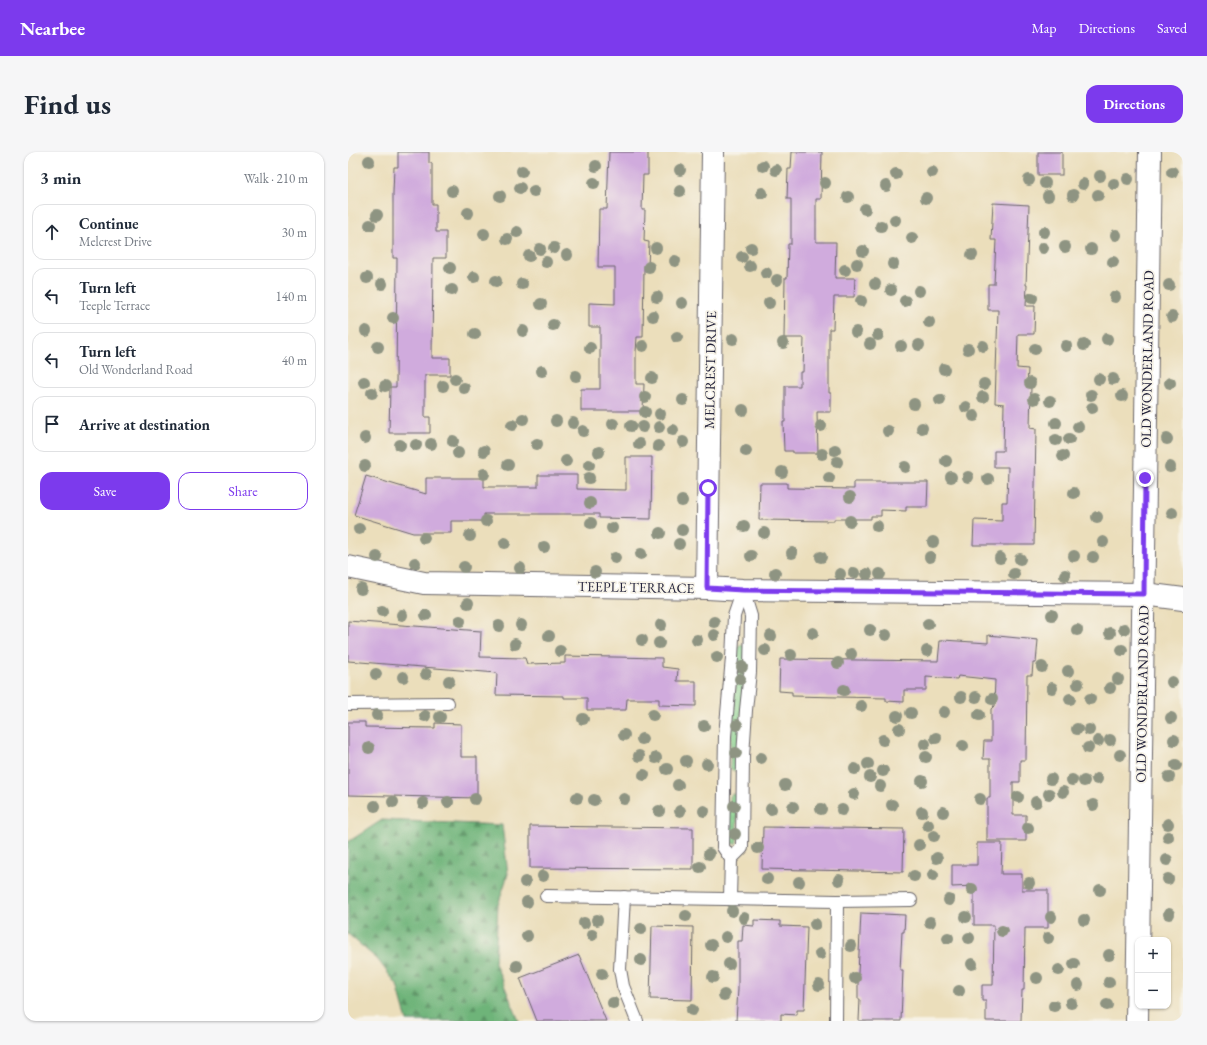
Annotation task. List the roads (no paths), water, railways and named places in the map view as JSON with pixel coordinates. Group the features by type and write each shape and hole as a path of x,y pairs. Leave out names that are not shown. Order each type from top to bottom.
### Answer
{"street":[{"name":"MELCREST DRIVE","path":"707,588 714,152"},
{"name":"OLD WONDERLAND ROAD","path":"1137,1021 1150,152"},
{"name":"TEEPLE TERRACE","path":"348,567 424,583 707,588 743,590 1144,594 1183,599"}],"lane":[{"path":"731,859 742,848 746,710 750,672 750,616 743,590"},
{"path":"730,898 731,859 723,847 723,781 734,616 743,590"},
{"path":"348,704 448,703"},
{"path":"723,781 743,781"},
{"path":"546,896 911,900"},
{"path":"624,897 620,969 624,986 637,1021"},
{"path":"836,1021 837,900"}]}
